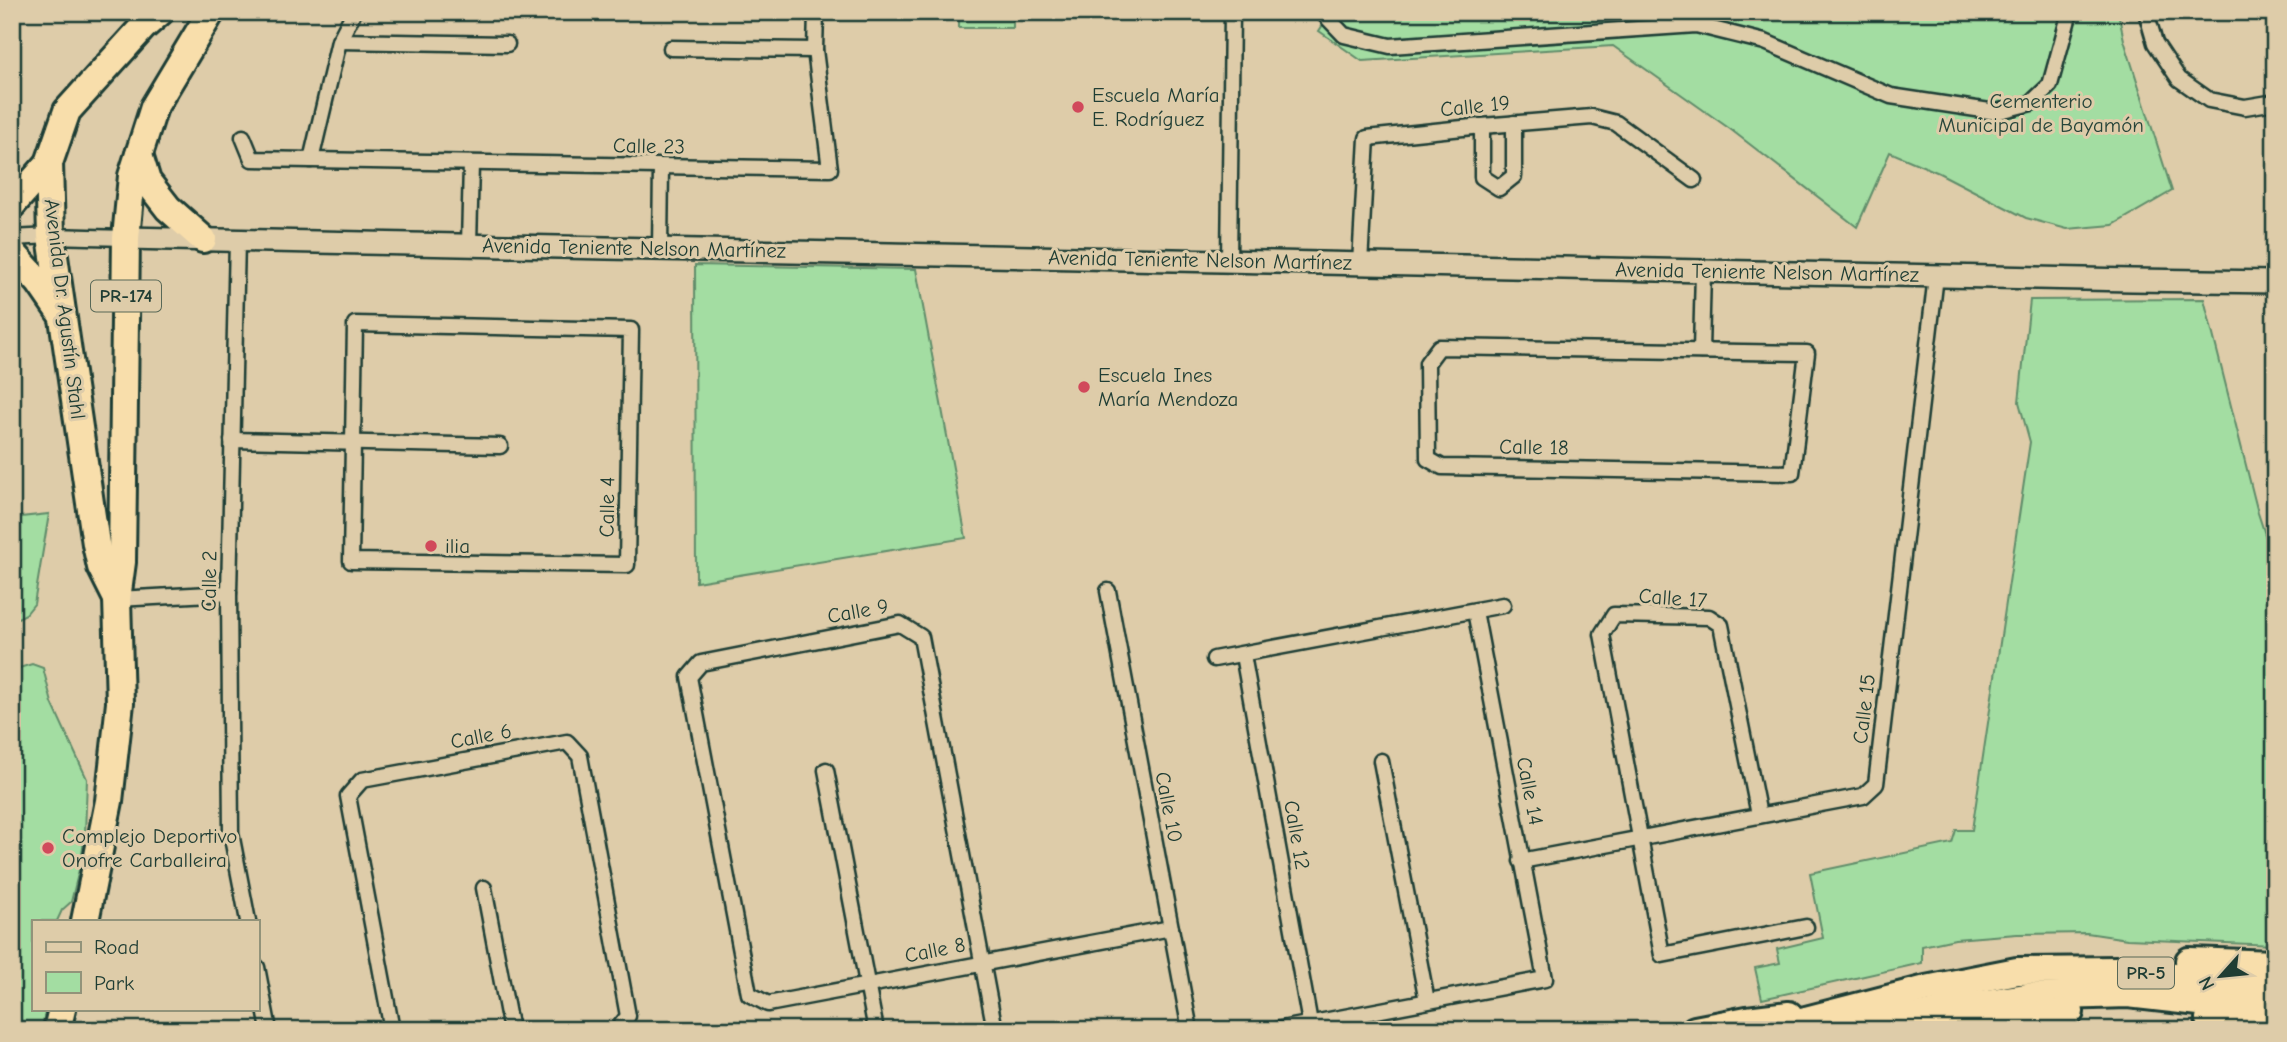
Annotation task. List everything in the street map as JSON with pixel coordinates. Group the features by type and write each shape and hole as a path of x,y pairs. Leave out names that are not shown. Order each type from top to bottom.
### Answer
{"highway":[{"name":"Avenida Dr. Agustín Stahl","path":"117,599 101,567 96,544 51,236 49,163 67,111 143,27 160,12"},
{"path":"181,61 195,12"},
{"name":"Avenida Dr. Agustín Stahl","path":"85,920 110,801 120,703 117,599 122,562 126,237 132,176 154,107 211,12"},
{"path":"139,155 147,181 168,208 203,239"},
{"path":"12,205 49,163"},
{"path":"12,252 39,282 63,317"},
{"path":"2017,971 2050,962 2100,959 2275,964"},
{"name":"PR-5","path":"1768,1030 1926,989 2017,971 2117,970 2222,981 2275,991"},
{"path":"1817,1030 2023,985 2088,981 2144,984 2219,996 2275,1012"},
{"path":"1862,1030 1966,1006 2026,997 2129,994 2217,1004 2275,1023"},
{"path":"57,1030 62,1010"},
{"path":"1695,1030 1747,1020 1839,1010"},
{"name":"PR-5","path":"1947,1030 2010,1017 2108,1011 2206,1018 2257,1030"}],"street":[{"path":"311,160 339,41 354,12"},
{"name":"Calle 23","path":"243,138 252,159 830,169 815,50 816,12"},
{"path":"1229,261 1232,12"},
{"path":"1322,12 1344,35 1390,46 1696,25 1765,42 1891,96 1996,112 2031,103 2050,85 2070,12"},
{"path":"2146,12 2155,43 2179,79 2209,100 2245,107 2275,102"},
{"path":"339,41 508,44"},
{"path":"671,48 815,50"},
{"name":"Calle 19","path":"1360,264 1367,138 1592,117 1616,123 1695,180"},
{"path":"1482,126 1482,177 1499,188 1514,176 1514,123"},
{"path":"469,244 471,164"},
{"path":"660,249 661,167"},
{"path":"12,237 126,237"},
{"name":"Avenida Teniente Nelson Martínez","path":"126,237 2275,282"},
{"name":"Calle 2","path":"237,240 229,593 231,832 248,920"},
{"path":"1702,351 1703,271"},
{"name":"Calle 15","path":"1521,862 1863,796 1876,783 1936,276"},
{"name":"Calle 4","path":"355,324 631,330 627,565 351,561 353,442 355,324"},
{"name":"Calle 18","path":"1439,347 1702,351 1807,353 1792,473 1442,467 1428,459 1427,363 1439,347"},
{"path":"232,440 500,446"},
{"name":"Calle 10","path":"1108,591 1190,1030"},
{"path":"117,599 229,593"},
{"path":"1214,659 1503,605"},
{"name":"Calle 14","path":"1427,1001 1545,979 1475,611"},
{"name":"Calle 17","path":"1640,837 1602,634 1614,615 1709,617 1721,625 1759,815"},
{"name":"Calle 9","path":"741,953 689,677 701,663 900,624 921,637 995,1030"},
{"name":"Calle 12","path":"1242,655 1310,1023"},
{"name":"Calle 6","path":"392,1030 348,796 362,780 567,742 580,756 628,1016 617,1030"},
{"path":"1276,1030 1427,1001 1381,761"},
{"path":"826,770 876,1030"},
{"path":"1640,837 1662,955 1806,927"},
{"path":"484,888 511,1030"},
{"name":"Calle 8","path":"741,953 749,994 768,1003 1171,928"},
{"path":"259,978 269,1030"}],"green space":[{"path":"959,12 1013,12 1013,28 959,28"},
{"name":"Cementerio Municipal de Bayamón","path":"1331,12 2118,12 2124,40 2172,191 2113,225 2067,229 2026,218 1939,173 1890,152 1857,227 1730,129 1613,46 1362,61 1319,31"},
{"path":"695,265 916,269 966,538 696,582"},
{"path":"2204,299 2258,513 2275,565 2275,945 2127,939 2087,933 2017,934 1955,939 1922,946 1922,963 1762,999 1755,968 1780,963 1777,949 1823,938 1810,873 1952,843 1956,830 1972,830 2030,442 2019,402 2030,300"},
{"path":"49,514 34,604 26,614 12,621 12,518"},
{"name":"Complejo Deportivo Onofre Carballeira","path":"12,661 16,669 32,664 43,668 52,703 87,779 85,834 71,902 62,910 57,920 32,920 32,1010 46,1010 41,1030 12,1030"}],"place":[{"name":"Escuela María E. Rodríguez","path":"1078,107"},
{"name":"Escuela Ines María Mendoza","path":"1084,387"},
{"name":"ilia","path":"431,546"},
{"name":"Complejo Deportivo Onofre Carballeira","path":"48,848"}]}
